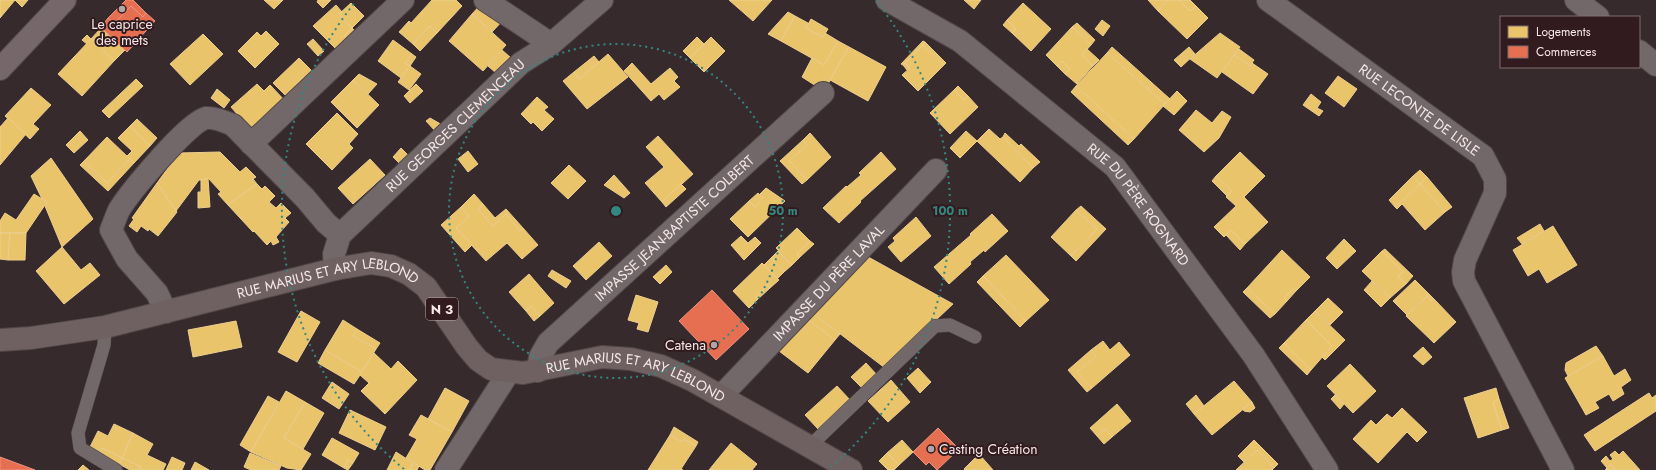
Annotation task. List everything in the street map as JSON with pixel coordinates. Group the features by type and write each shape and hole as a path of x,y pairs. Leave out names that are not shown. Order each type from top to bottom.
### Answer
{"main road":[{"path":"0,69 65,0"},
{"name":"RUE MARIUS ET ARY LEBLOND","path":"0,340 31,338 105,327 335,269 371,263 391,266 409,274 426,288 467,347 478,360 491,369 523,373 602,357 631,359 661,366 692,380 851,470"}],"street":[{"path":"251,144 403,0"},
{"path":"485,0 551,44"},
{"name":"RUE GEORGES CLEMENCEAU","path":"335,269 334,254 340,235 521,62 551,44 602,0"},
{"name":"RUE DU PÈRE ROGNARD","path":"887,0 960,41 1115,167 1254,356 1326,470"},
{"name":"RUE LECONTE DE LISLE","path":"1268,0 1483,156 1495,179 1495,192 1465,260 1463,272 1464,281 1563,470"},
{"path":"1576,0 1597,16"},
{"path":"1640,52 1656,65"},
{"name":"IMPASSE JEAN-BAPTISTE COLBERT","path":"538,371 540,357 548,343 823,93"},
{"path":"166,312 157,293 127,259 111,230 118,211 125,200 165,153 195,124 207,118 223,121 233,125 305,198 326,223 340,235"},
{"name":"IMPASSE DU PÈRE LAVAL","path":"721,396 936,170"},
{"path":"446,470 509,372"}],"lane":[{"path":"810,446 935,326 950,325 975,337"},
{"path":"105,327 104,345 78,433 80,448 116,470"}],"building: Logements":[{"path":"0,0 15,0 0,18"},
{"path":"15,0 28,0 22,7"},
{"path":"264,0 283,0 274,9"},
{"path":"318,0 331,0 323,8 317,2"},
{"path":"432,0 456,0 462,6 437,33 430,26 413,44 399,32 409,21 411,23"},
{"path":"729,0 772,0 753,21"},
{"path":"964,0 981,0 974,9"},
{"path":"1148,0 1168,0 1158,11"},
{"path":"1168,0 1179,0 1190,11 1196,6 1208,18 1187,39 1158,11"},
{"path":"1179,0 1190,0 1196,6 1190,11"},
{"path":"483,2 505,18 492,32 472,14"},
{"path":"351,3 364,16 352,28 339,14"},
{"path":"1023,3 1051,29 1031,51 1012,33 1016,29 1007,20"},
{"path":"336,5 342,12 339,14 352,28 344,36 348,40 337,50 313,26"},
{"path":"788,12 795,16 781,41 768,34"},
{"path":"472,14 506,45 483,71 449,41"},
{"path":"795,16 808,23 806,28 823,37 825,33 838,41 824,65 781,41"},
{"path":"811,19 828,29 823,37 806,28"},
{"path":"1007,20 1016,29 1012,33 1003,25"},
{"path":"1102,20 1110,26 1103,36 1095,29"},
{"path":"1077,23 1095,40 1091,45 1072,27"},
{"path":"430,26 437,33 420,51 413,44"},
{"path":"1072,27 1091,45 1082,55 1093,66 1077,84 1065,74 1070,69 1062,61 1057,66 1046,55"},
{"path":"101,28 125,50 114,61 91,39"},
{"path":"352,28 356,32 348,40 344,36"},
{"path":"266,31 279,44 255,68 238,51 257,32 261,36"},
{"path":"1220,33 1240,47 1217,78 1190,59"},
{"path":"203,34 223,54 190,85 170,64"},
{"path":"87,35 91,39 87,44 82,40"},
{"path":"697,37 704,44 690,58 683,51"},
{"path":"711,37 725,51 704,72 690,58"},
{"path":"91,39 114,61 82,96 58,74"},
{"path":"313,39 324,51 318,56 307,44"},
{"path":"393,40 412,54 405,63 410,66 401,78 378,61"},
{"path":"838,41 849,47 824,91 802,77 812,58 824,65"},
{"path":"923,41 925,42 923,45 903,65 901,64"},
{"path":"925,42 946,63 944,65 923,45"},
{"path":"923,45 944,65 918,91 902,75 910,68 905,63"},
{"path":"849,47 886,67 868,101 830,80"},
{"path":"1112,47 1170,99 1165,104 1107,53"},
{"path":"1189,47 1195,54 1181,67 1174,60"},
{"path":"1087,49 1099,60 1093,66 1082,55"},
{"path":"1239,49 1254,60 1250,66 1234,55"},
{"path":"502,50 511,58 496,73 488,66"},
{"path":"1107,53 1165,104 1134,139 1076,86"},
{"path":"412,54 416,57 410,66 405,63"},
{"path":"608,54 628,77 587,109 563,81 574,72 579,79"},
{"path":"1234,55 1250,66 1252,63 1268,74 1253,94 1222,72"},
{"path":"594,56 599,62 579,79 574,72"},
{"path":"299,58 315,74 307,82 303,77 295,85 299,89 289,99 273,83"},
{"path":"1062,61 1070,69 1065,74 1057,66"},
{"path":"632,63 651,84 670,68 678,77 674,81 680,87 664,100 659,94 651,101 624,71"},
{"path":"905,63 910,68 907,70 903,65"},
{"path":"410,66 421,74 409,90 398,82"},
{"path":"359,74 377,84 368,94 353,80"},
{"path":"1338,76 1357,89 1344,107 1325,93"},
{"path":"303,77 307,82 299,89 295,85"},
{"path":"136,79 143,86 109,118 102,111"},
{"path":"353,80 379,105 357,128 331,102"},
{"path":"257,84 264,91 270,85 288,104 251,130 231,107"},
{"path":"416,84 423,91 410,103 404,96"},
{"path":"958,86 968,96 964,100 954,90"},
{"path":"1076,86 1134,139 1128,145 1071,92"},
{"path":"31,88 51,105 33,124 39,129 30,139 5,116"},
{"path":"217,89 230,100 224,108 211,98"},
{"path":"954,90 964,100 968,96 978,107 950,134 930,113"},
{"path":"1177,91 1187,101 1174,115 1163,106"},
{"path":"1311,94 1321,102 1317,108 1323,111 1319,116 1303,105"},
{"path":"537,97 548,107 544,110 554,119 542,131 533,122 531,124 521,114"},
{"path":"1196,110 1212,123 1222,111 1231,117 1219,138 1204,152 1179,130"},
{"path":"337,113 358,134 349,144 353,148 332,170 306,144"},
{"path":"8,118 26,134 0,165 0,127"},
{"path":"430,118 444,126 437,133 426,121"},
{"path":"137,119 157,138 150,146 130,126"},
{"path":"130,126 150,146 134,163 127,156 132,151 118,138"},
{"path":"989,129 1000,139 1003,137 1033,168 1020,182 977,141"},
{"path":"80,131 88,140 74,153 66,145"},
{"path":"966,131 977,141 960,158 950,148"},
{"path":"810,133 831,157 807,180 789,161 807,145 803,140"},
{"path":"1005,133 1019,146 1021,144 1040,162 1033,168 1003,137"},
{"path":"658,136 693,174 662,202 645,183 664,167 646,147"},
{"path":"107,137 130,159 107,183 84,161"},
{"path":"803,140 807,145 789,161 807,180 802,184 780,161"},
{"path":"401,148 411,158 403,167 393,157"},
{"path":"468,151 478,164 468,172 458,159"},
{"path":"220,152 240,172 246,167 256,177 253,179 257,184 228,205 218,194 221,192 208,178 199,180 176,211 157,183 179,153"},
{"path":"881,152 896,169 860,201 861,202 839,223 823,208 846,186 847,187 861,175 859,173"},
{"path":"1240,152 1265,176 1244,197 1268,222 1245,244 1231,230 1224,237 1214,227 1236,206 1226,197 1232,191 1216,176"},
{"path":"51,158 93,219 62,247 45,206 47,202 42,199 31,176"},
{"path":"130,159 134,163 108,191 80,165 84,161 107,183"},
{"path":"370,159 385,175 353,204 338,188"},
{"path":"569,165 586,181 568,199 551,183"},
{"path":"1420,170 1427,177 1420,184 1413,176"},
{"path":"614,175 630,193 624,198 604,185"},
{"path":"1216,176 1232,191 1227,196 1212,181"},
{"path":"1413,176 1420,184 1395,207 1389,200"},
{"path":"1427,177 1452,207 1445,212 1420,184"},
{"path":"208,178 210,207 198,208 198,192 201,192 201,180"},
{"path":"157,183 177,212 158,236 149,229 148,231 141,226 137,232 129,226 134,219 132,218"},
{"path":"257,184 262,189 265,186 275,196 269,202 276,208 281,203 291,213 285,218 289,222 276,237 279,242 273,245 271,241 267,245 228,205"},
{"path":"681,184 686,189 666,207 662,202"},
{"path":"1420,184 1445,212 1425,230 1402,204 1397,209 1395,207"},
{"path":"766,188 785,201 748,237 730,219 749,201 755,207 763,198 760,194"},
{"path":"758,193 763,198 755,207 749,201"},
{"path":"34,194 47,202 26,233 0,233 0,221 5,213 16,220"},
{"path":"474,194 483,204 478,209 493,226 506,214 520,231 523,228 538,245 522,259 507,243 486,261 456,228 469,216 461,207"},
{"path":"483,204 495,218 506,209 523,228 520,231 506,214 493,226 478,209"},
{"path":"1081,206 1106,229 1076,261 1071,256 1097,229 1076,210"},
{"path":"461,207 469,216 456,228 472,245 465,252 441,225"},
{"path":"1076,210 1097,229 1071,256 1051,237"},
{"path":"992,214 1008,231 985,252 984,250 970,262 971,264 949,284 934,267 971,235 970,234"},
{"path":"916,217 931,236 901,262 888,247 895,241 893,238"},
{"path":"1540,224 1544,231 1522,244 1517,238"},
{"path":"1553,226 1577,265 1547,283 1539,269 1528,276 1513,250"},
{"path":"797,228 810,241 797,254 800,257 792,265 776,248"},
{"path":"1231,230 1245,244 1240,250 1226,235"},
{"path":"0,233 10,233 8,260 0,259"},
{"path":"10,233 26,233 25,260 8,260"},
{"path":"741,236 748,243 755,237 761,243 744,260 731,245"},
{"path":"1344,239 1356,251 1337,269 1326,258"},
{"path":"810,241 814,244 800,257 797,254"},
{"path":"599,242 612,256 586,280 573,266"},
{"path":"62,247 81,270 90,263 100,275 64,304 36,271"},
{"path":"1385,249 1413,276 1406,284 1398,277 1403,272 1382,251"},
{"path":"1282,250 1310,277 1296,291 1293,289 1284,298 1287,301 1275,314 1247,288"},
{"path":"778,251 792,265 784,272 771,258"},
{"path":"1382,251 1403,272 1398,277 1406,284 1390,298 1362,271"},
{"path":"861,253 953,304 885,368 814,314"},
{"path":"1006,255 1049,300 1026,321 983,276"},
{"path":"771,258 784,272 777,279 764,265"},
{"path":"762,263 779,280 770,288 768,285 756,297 758,299 749,308 733,291"},
{"path":"666,265 672,272 660,284 653,277"},
{"path":"552,270 571,281 566,288 548,276"},
{"path":"529,274 554,303 540,316 531,306 526,311 509,292"},
{"path":"983,276 1026,321 1020,327 977,282"},
{"path":"1415,280 1429,294 1407,315 1393,301"},
{"path":"1372,281 1390,298 1381,307 1364,290"},
{"path":"768,285 770,288 758,299 756,297"},
{"path":"1247,288 1275,314 1270,318 1243,292"},
{"path":"1293,289 1296,291 1287,301 1284,298"},
{"path":"1429,294 1434,299 1431,301 1427,296"},
{"path":"636,295 658,302 648,332 637,329 639,323 628,320"},
{"path":"1427,296 1431,301 1434,299 1456,322 1434,343 1406,316"},
{"path":"1328,298 1343,312 1330,325 1315,311"},
{"path":"531,306 540,316 534,321 526,311"},
{"path":"301,311 320,322 297,362 278,352"},
{"path":"1315,311 1345,340 1325,360 1322,357 1332,346 1306,320"},
{"path":"811,312 840,334 835,340 806,318"},
{"path":"806,318 835,340 808,373 779,351"},
{"path":"343,320 357,329 353,336 376,349 362,372 325,350"},
{"path":"1306,320 1332,346 1311,370 1284,343"},
{"path":"236,321 242,347 193,357 188,330"},
{"path":"357,329 380,343 376,349 353,336"},
{"path":"1103,341 1110,350 1119,342 1130,355 1092,388 1077,372 1096,356 1091,350"},
{"path":"1284,343 1311,370 1307,375 1279,348"},
{"path":"1596,346 1603,356 1568,376 1565,370 1566,363"},
{"path":"1423,347 1432,357 1423,365 1413,356"},
{"path":"325,350 362,372 354,384 318,363"},
{"path":"1091,350 1096,356 1077,372 1092,388 1087,392 1068,370"},
{"path":"374,353 391,369 398,361 417,380 385,414 361,391 369,383 360,375"},
{"path":"1603,356 1614,376 1625,369 1631,380 1621,387 1624,394 1613,401 1609,394 1595,402 1599,408 1586,415 1565,378"},
{"path":"866,363 877,375 862,388 851,377"},
{"path":"1350,364 1376,391 1353,413 1327,386"},
{"path":"918,368 931,382 920,393 907,378"},
{"path":"891,380 910,402 888,422 868,401"},
{"path":"1234,381 1252,402 1212,435 1194,414"},
{"path":"332,382 349,394 339,409 322,398"},
{"path":"837,386 850,400 818,429 805,415"},
{"path":"445,388 469,401 452,432 428,419"},
{"path":"1496,388 1499,399 1493,402 1502,430 1478,438 1464,398"},
{"path":"286,391 305,402 284,438 311,454 301,470 287,468 251,452"},
{"path":"1649,393 1652,398 1656,395 1656,411 1595,451 1584,435"},
{"path":"1196,395 1204,406 1194,414 1186,404"},
{"path":"1335,395 1344,404 1340,409 1331,399"},
{"path":"268,396 279,402 251,452 240,445"},
{"path":"1499,399 1509,428 1502,430 1493,402"},
{"path":"305,402 324,413 303,449 284,438"},
{"path":"1252,402 1255,408 1250,412 1244,411 1243,409"},
{"path":"1117,404 1131,421 1112,437 1105,429 1097,436 1090,428"},
{"path":"1402,408 1427,432 1417,442 1407,432 1378,463 1353,439 1371,420 1376,425 1387,414 1392,418"},
{"path":"350,410 386,427 375,450 339,433"},
{"path":"421,415 452,432 430,470 425,470 406,458 417,439 409,435"},
{"path":"114,424 133,433 122,458 102,448 101,452 90,447 98,431 108,436"},
{"path":"674,427 698,442 696,446 684,439 682,442 670,435"},
{"path":"1105,429 1112,437 1104,444 1097,436"},
{"path":"133,433 153,444 147,455 166,464 163,470 139,470 141,467 122,458"},
{"path":"670,435 682,442 684,439 696,446 681,469 683,470 648,470"},
{"path":"332,438 359,453 353,463 348,460 344,468 322,455"},
{"path":"902,440 913,452 899,465 887,453"},
{"path":"1254,440 1278,464 1274,468 1257,450 1244,462 1238,456"},
{"path":"731,443 757,464 752,470 709,470"},
{"path":"102,448 122,458 119,464 99,455"},
{"path":"1257,450 1274,468 1272,470 1236,470"},
{"path":"1615,451 1619,455 1623,451 1640,470 1616,470 1611,465 1607,468 1601,461 1606,456 1610,461 1613,459 1610,455"},
{"path":"396,452 413,463 410,470 387,470"},
{"path":"250,453 281,466 279,470 251,470 244,467"},
{"path":"887,453 899,465 894,470 888,470 879,461"},
{"path":"979,454 993,470 965,470 964,469"},
{"path":"172,457 185,463 182,470 166,470"},
{"path":"122,458 141,467 139,470 130,470 119,464"},
{"path":"348,460 353,463 348,470 344,468"},
{"path":"195,462 209,470 191,470"},
{"path":"413,463 419,466 417,470 410,470"},
{"path":"83,465 89,470 78,470"},
{"path":"1611,465 1616,470 1605,470 1607,468"}],"building: Commerces":[{"name":"Le caprice des mets","path":"126,0 133,0 146,13 143,17 131,6 114,24 108,18"},
{"path":"131,6 143,17 146,13 155,21 127,52 101,27 108,18 114,24"},
{"path":"712,290 749,329 716,360 679,321"},
{"path":"938,428 959,449 937,470 929,462 926,465 913,452"},
{"path":"0,457 35,470 0,470"}],"place":[{"name":"Le caprice des mets","path":"122,9"},
{"name":"Catena","path":"714,345"},
{"name":"Casting Création","path":"931,449"}]}
